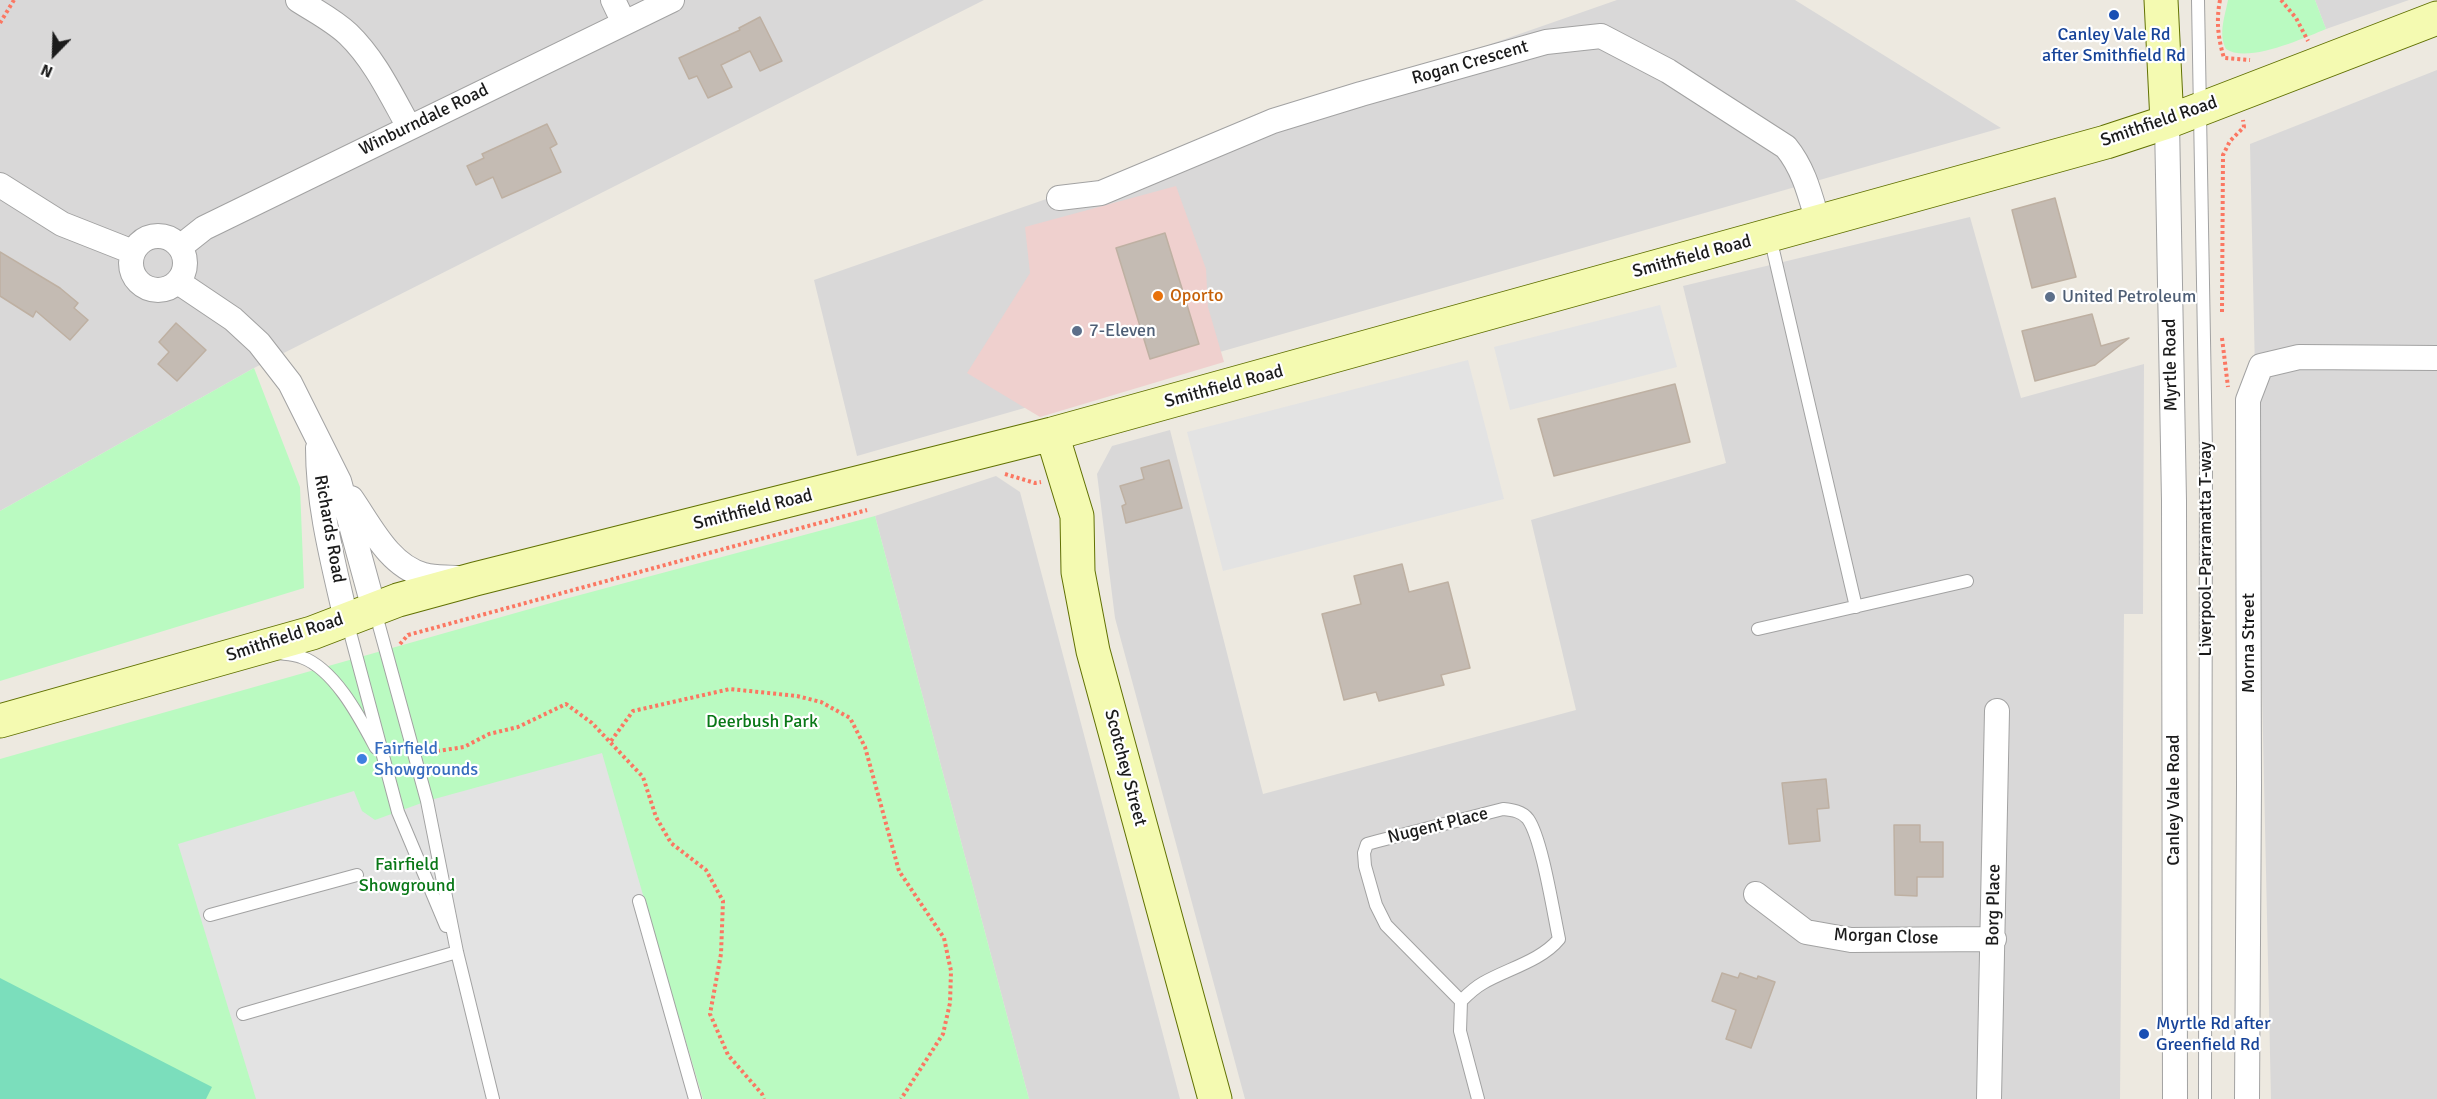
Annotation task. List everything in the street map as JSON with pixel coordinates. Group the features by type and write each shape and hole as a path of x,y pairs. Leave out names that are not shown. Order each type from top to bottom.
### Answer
{"main road":[{"path":"2161,0 2167,122"},
{"name":"Smithfield Road","path":"0,721 312,633 360,614 475,579 1052,434 2106,142 2167,122 2437,18"},
{"name":"Scotchey Street","path":"1052,434 1077,516 1078,572 1093,651 1215,1099"}],"street":[{"path":"298,0 333,22 360,47 374,64 409,127"},
{"path":"613,0 624,23"},
{"name":"Winburndale Road","path":"180,247 204,228 672,0"},
{"name":"Rogan Crescent","path":"1059,198 1101,194 1273,121 1350,97 1546,42 1601,36 1668,71 1786,147 1797,160 1804,175 1818,222"},
{"name":"Myrtle Road","path":"2167,122 2174,501"},
{"path":"0,185 62,224 133,252"},
{"path":"154,236 173,240 180,247 185,264 178,282 164,290 147,288 140,284 131,269 133,252 146,238 154,236"},
{"name":"Richards Road","path":"178,282 233,319 259,343 290,383 339,481 385,548 403,565 425,576 475,579"},
{"name":"Morna Street","path":"2247,1099 2248,400 2261,366 2299,357 2437,358"},
{"name":"Richards Road","path":"318,439 318,472 328,546 360,614"},
{"name":"Richards Road","path":"339,481 360,614"},
{"name":"Canley Vale Road","path":"2174,501 2175,1099"},
{"name":"Borg Place","path":"1989,1099 1997,711"},
{"name":"Morgan Close","path":"1756,894 1806,932 1851,940 1994,939"}],"lane":[{"name":"Liverpool–Parramatta T-way","path":"2198,0 2206,452 2205,1099"},
{"path":"1770,236 1856,607"},
{"path":"1758,629 1966,581"},
{"path":"360,614 387,768 398,812 457,952"},
{"path":"360,614 427,801 457,952 493,1099"},
{"path":"254,650 300,656 318,665 330,676 365,727 387,768"},
{"name":"Nugent Place","path":"1503,809 1519,811 1528,818 1537,841 1559,939 1554,945 1533,958 1481,984 1461,1001 1386,926 1376,905 1364,853 1367,844 1378,841 1503,809"},
{"path":"210,915 357,875"},
{"path":"639,901 695,1099"},
{"path":"243,1014 457,952"},
{"path":"1461,1001 1460,1030 1478,1099"}],"path":[{"path":"0,23 14,0"},
{"path":"2220,0 2217,16 2218,39 2224,58 2234,60"},
{"path":"2280,0 2296,18 2310,43"},
{"path":"1000,475 1008,474 1035,483 1051,480"},
{"path":"403,655 400,644 408,635 874,508"},
{"path":"610,741 633,711 730,689 797,696 821,702 850,718 865,747 899,871 944,938 951,971 950,1003 943,1034 901,1099"},
{"path":"428,742 431,754 464,747 489,734 518,727 548,710 566,704 592,723 610,741 642,777 656,817 671,843 706,870 723,901 721,954 710,1014 728,1054 764,1099"}],"shaded area":[{"path":"0,0 984,0 254,368 0,511"},
{"path":"1617,0 1795,0 2001,128 857,456 814,280"},
{"path":"2315,0 2409,0 2326,29"},
{"path":"2437,70 2437,1099 2271,1099 2250,144"},
{"path":"1176,186 1206,269 1208,307 1224,362 1040,417 967,373 1030,273 1025,227"},
{"path":"1970,217 2021,398 2144,364 2143,614 2124,614 2120,1099 1245,1099 1115,618 1097,474 1112,446 1170,430 1263,794 1576,710 1531,520 1726,463 1683,286"},
{"path":"1660,305 1677,367 1510,410 1494,347"},
{"path":"1468,360 1504,499 1223,571 1187,432"},
{"path":"996,476 1020,492 1180,1099 1029,1099 875,516"},
{"path":"602,753 702,1099 256,1099 178,844 354,791 362,811 375,820 427,801"}],"green space":[{"path":"2228,0 2315,0 2326,29 2261,52 2235,53 2226,49 2223,37"},
{"path":"254,368 300,487 304,588 0,681 0,511"},
{"name":"Fairfield Showground","path":"875,516 1029,1099 703,1099 663,964 699,1099 0,1099 0,759 565,599"},
{"path":"0,978 212,1087 206,1099 0,1099"}],"building":[{"path":"760,17 782,61 760,71 750,51 721,65 732,87 708,98 697,76 689,79 679,58 740,30 739,28"},
{"path":"547,124 557,144 550,148 561,172 502,198 493,177 476,185 467,166 484,158 482,154"},
{"path":"2055,198 2076,277 2032,288 2012,210"},
{"name":"Oporto","path":"1165,233 1199,344 1150,359 1116,248"},
{"path":"0,252 60,288 78,303 74,308 88,320 70,340 36,311 33,317 0,296"},
{"path":"2092,314 2101,346 2129,338 2095,365 2035,381 2022,331"},
{"path":"176,323 206,350 177,381 158,364 169,352 159,342"},
{"path":"1675,384 1690,442 1554,476 1538,419"},
{"path":"1169,460 1182,508 1126,523 1122,506 1126,504 1120,486 1144,479 1141,468"},
{"path":"1402,564 1409,592 1448,582 1470,668 1441,675 1444,685 1379,701 1376,692 1344,700 1322,614 1361,604 1354,576"},
{"path":"1826,779 1829,808 1817,809 1820,841 1789,844 1782,783"},
{"path":"1894,825 1920,825 1920,842 1943,842 1943,877 1917,877 1917,896 1895,895"},
{"path":"1722,973 1738,978 1740,973 1757,979 1758,976 1775,982 1751,1048 1726,1039 1736,1010 1712,1001"}],"place":[{"name":"Canley Vale Rd after Smithfield Rd","path":"2114,15"},
{"name":"Oporto","path":"1158,296"},
{"name":"United Petroleum","path":"2050,297"},
{"name":"7-Eleven","path":"1077,331"},
{"name":"Fairfield Showgrounds","path":"362,759"},
{"name":"Myrtle Rd after Greenfield Rd","path":"2144,1034"}],"park label":[{"name":"Deerbush Park","path":"762,722"}]}
